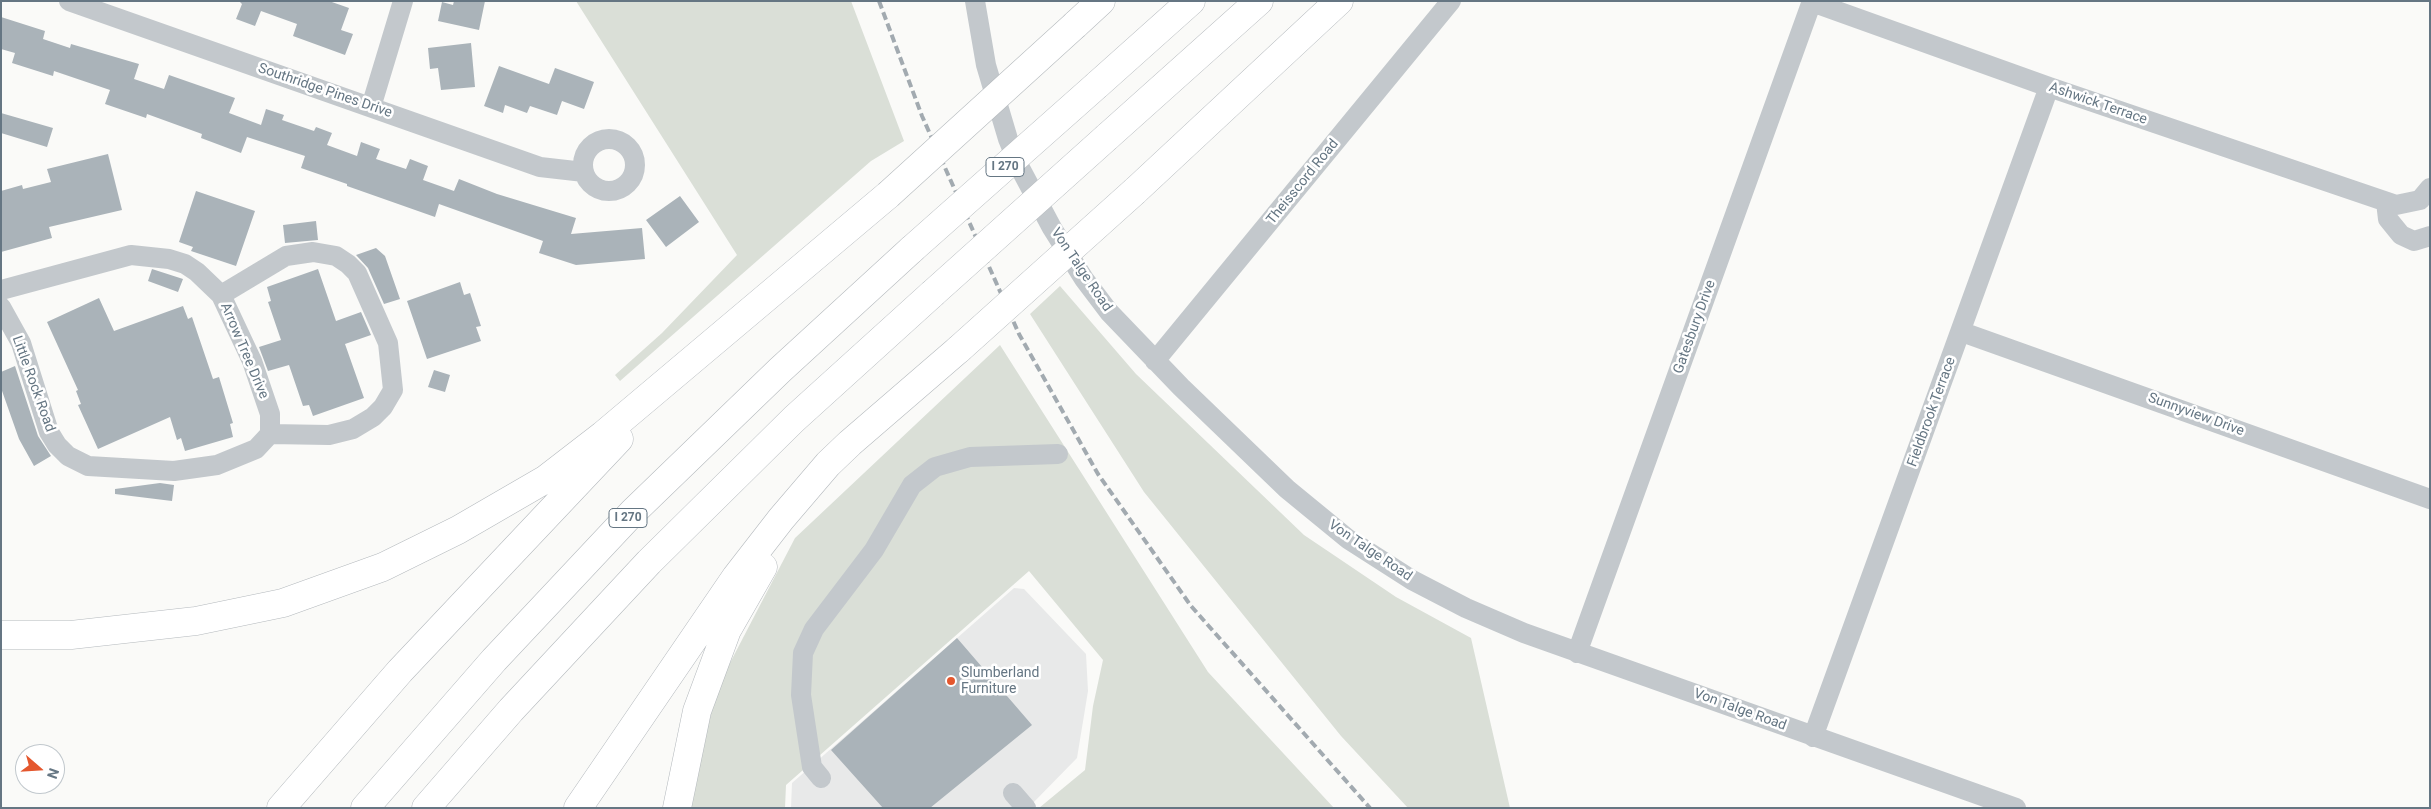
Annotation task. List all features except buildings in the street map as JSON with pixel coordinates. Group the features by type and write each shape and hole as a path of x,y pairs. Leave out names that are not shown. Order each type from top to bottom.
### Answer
{"highway":[{"path":"1,635 71,636 196,621 283,603 382,567 458,530 546,479 683,370 888,195 1101,1"},
{"name":"I 270","path":"366,808 494,660 633,512 780,370 1191,1"},
{"path":"426,808 511,710 655,556 794,419 1259,1"},
{"path":"578,808 736,577 828,464 850,442 959,349 1135,191 1339,1"},
{"path":"281,808 400,671 683,370"},
{"path":"677,808 697,711 727,630 752,585 828,464"}],"street":[{"name":"Southridge Pines Drive","path":"69,1 540,167 584,172"},
{"path":"371,107 403,1"},
{"name":"Von Talge Road","path":"975,1 986,65 1008,139 1020,168 1052,228 1084,279 1109,312 1155,361 1287,489 1348,538 1412,580 1466,608 1524,633 2016,808"},
{"name":"Theisscord Road","path":"1155,361 1451,1"},
{"name":"Ashwick Terrace","path":"1812,2 2049,87 2386,202 2396,205 2420,200 2430,188"},
{"name":"Gatesbury Drive","path":"1578,653 1812,2"},
{"name":"Fieldbrook Terrace","path":"1813,737 1962,332 2049,87"},
{"path":"2386,202 2388,220 2401,235 2414,241 2430,236"},
{"path":"221,295 286,256 312,252 336,256 357,273 388,343 393,390 384,407 373,417 353,429 329,436 270,434"},
{"name":"Arrow Tree Drive","path":"1,290 131,255 168,259 185,264 197,272 221,295 252,361 270,414 270,434"},
{"name":"Little Rock Road","path":"1,307 21,343 49,432 57,445 68,456 88,466 174,471 217,465 256,449 270,434"},
{"name":"Sunnyview Drive","path":"1962,332 2430,499"},
{"path":"821,778 812,767 802,695 803,654 814,629 874,550 912,485 935,467 970,456 1058,454"}],"shaded area":[{"path":"576,1 851,1 904,141 871,161 620,381 615,375 662,333 737,255"},
{"path":"1060,286 1136,374 1304,535 1396,597 1471,638 1510,808 1408,808 1341,736 1144,492 1030,314"},
{"path":"1000,345 1208,672 1334,808 1039,808 1085,770 1093,706 1103,660 1029,571 786,785 785,808 691,808 694,776 719,684 795,538"},
{"path":"1014,588 1024,589 1086,654 1088,691 1077,758 1031,805 1033,808 791,808 792,783"}],"railway":[{"path":"879,1 922,116 1019,334 1098,474 1191,606 1370,808"}],"place":[{"name":"Slumberland Furniture","path":"951,681"}]}
